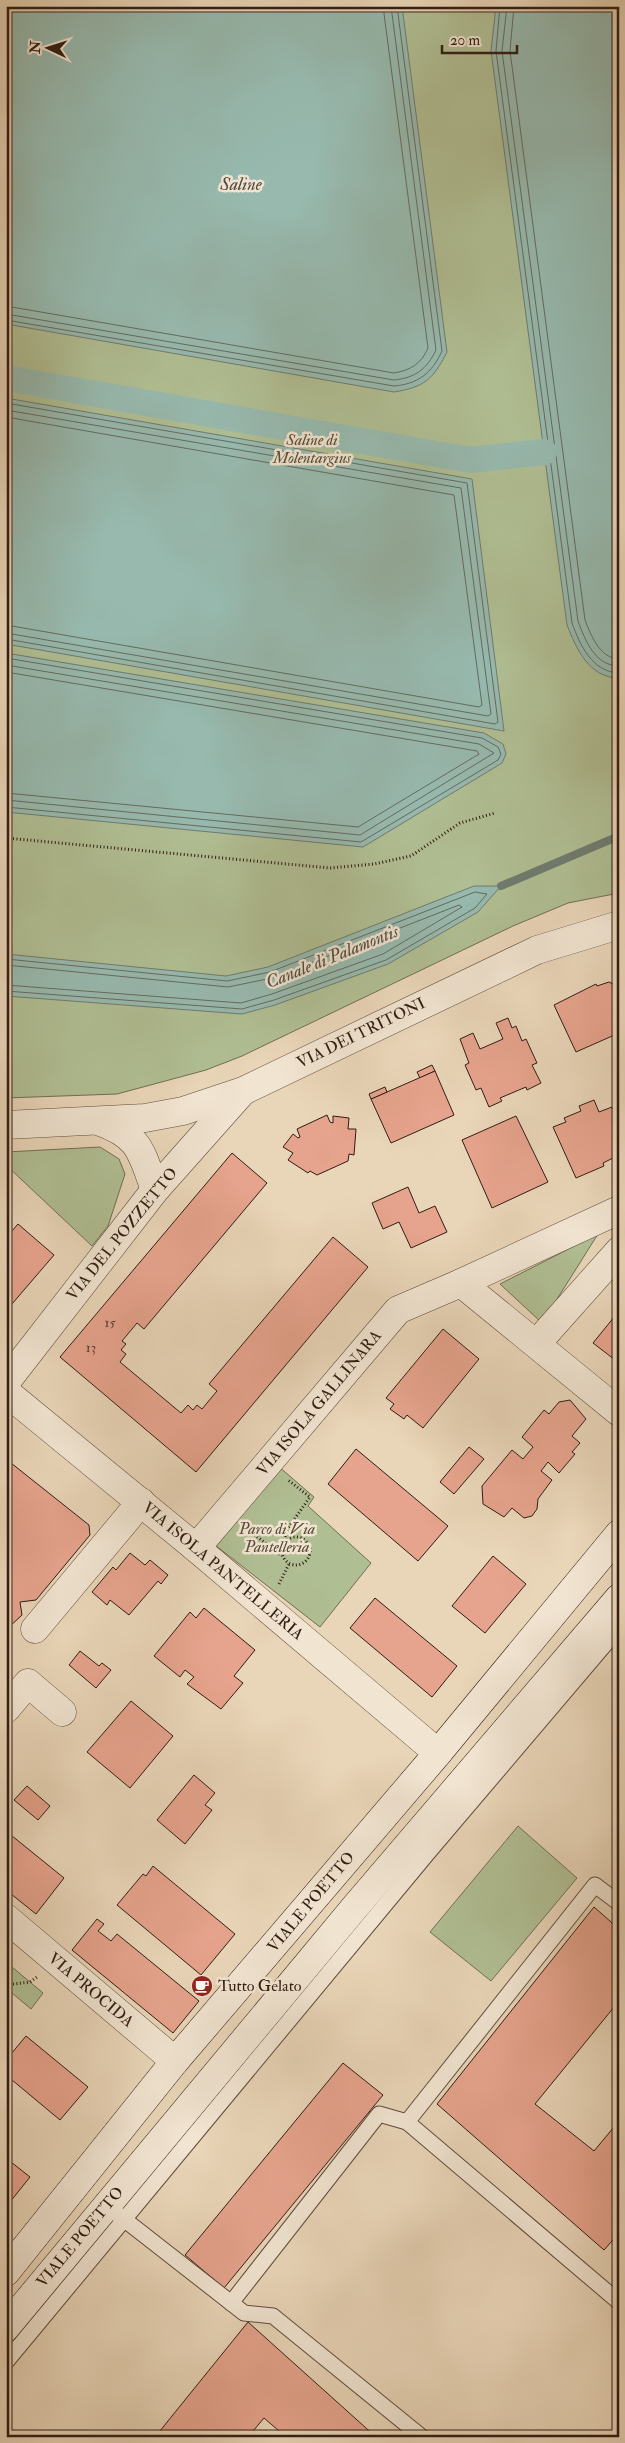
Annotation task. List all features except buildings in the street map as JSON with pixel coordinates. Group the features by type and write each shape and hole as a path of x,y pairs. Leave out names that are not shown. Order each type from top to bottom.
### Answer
{"street":[{"name":"VIA DEI TRITONI","path":"6,1125 145,1118 183,1111 243,1091 537,950 619,925"},
{"name":"VIA DEL POZZETTO","path":"6,1382 155,1190 243,1091"},
{"name":"VIA DEI TRITONI","path":"98,1121 114,1126 128,1136 139,1149 147,1164 155,1190"},
{"name":"VIA ISOLA GALLINARA","path":"196,1548 398,1310 619,1210"},
{"path":"537,1344 619,1251"},
{"path":"461,1283 619,1412"},
{"name":"VIA ISOLA PANTELLERIA","path":"6,1392 141,1502 433,1749"},
{"path":"35,1629 141,1502"},
{"name":"VIALE POETTO","path":"6,2272 172,2058 433,1749 619,1534"},
{"name":"VIALE POETTO","path":"6,2327 115,2213 355,1907 619,1598"},
{"path":"6,1709 28,1683 62,1712"},
{"name":"VIA PROCIDA","path":"6,1918 172,2058"}],"lane":[{"name":"VIALE POETTO","path":"433,1749 619,1520"},
{"path":"6,2362 115,2213 427,1854 619,1628"},
{"path":"407,2122 595,1885 619,1903"},
{"name":"VIALE POETTO","path":"6,2253 172,2058"},
{"path":"231,2303 379,2114 407,2122 616,2295"},
{"path":"115,2213 244,2313 273,2316 422,2437"}],"path":[{"path":"6,838 330,868 374,864 411,856 460,823 495,813"},
{"path":"267,1464 310,1497 286,1531 283,1557"},
{"path":"226,1512 283,1557 289,1564 298,1565 306,1560 310,1552 308,1543 300,1538 291,1538 284,1544"}],"green space":[{"name":"Saline di Molentargius","path":"6,6 619,6 619,893 568,903 513,926 242,1056 206,1070 117,1094 6,1098"},
{"path":"100,1147 119,1159 125,1174 108,1226 92,1246 6,1165 6,1152"},
{"path":"598,1234 542,1323 500,1284"},
{"name":"Parco di Via Pantelleria","path":"278,1466 314,1497 308,1506 371,1563 320,1627 215,1545"},
{"path":"518,1826 577,1878 491,1981 430,1932"},
{"path":"6,1962 43,1993 31,2009 12,1993 6,1999"}],"water":[{"name":"Saline","path":"6,6 402,6 447,352 432,375 421,384 394,392 6,324"},
{"path":"496,6 619,6 619,678 599,673 585,660 579,652 567,625 491,51"},
{"path":"6,398 472,479 504,731 6,644"},
{"path":"6,653 484,733 503,744 506,754 502,763 363,847 6,812"},
{"name":"Canale di Palamontis","path":"474,886 501,886 478,912 388,964 275,1005 242,1014 6,996 6,954 226,976 268,967"}],"waterway":[{"path":"6,378 470,460 544,452"},
{"path":"501,886 619,836"}],"place":[{"name":"Tutto Gelato","path":"202,1986"}]}
